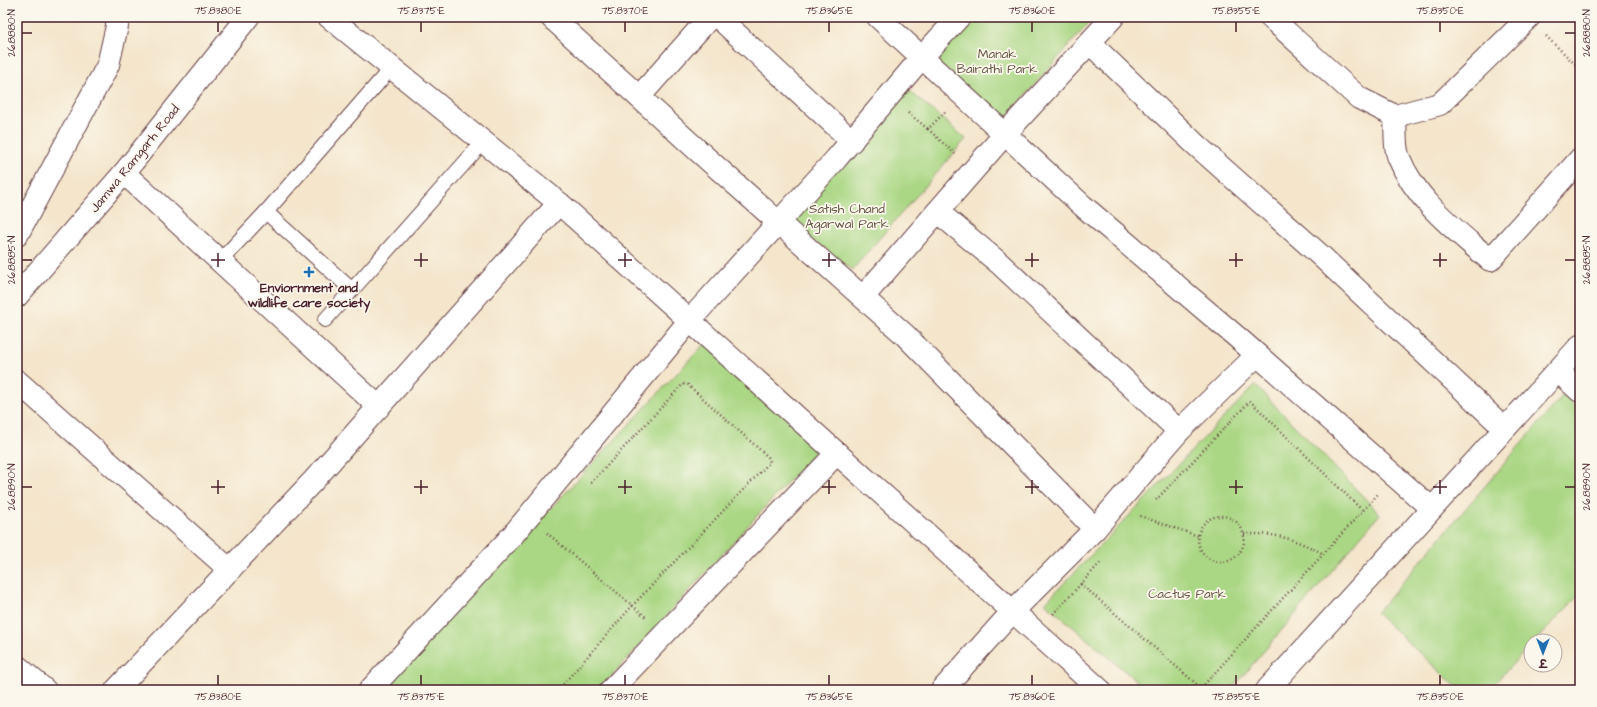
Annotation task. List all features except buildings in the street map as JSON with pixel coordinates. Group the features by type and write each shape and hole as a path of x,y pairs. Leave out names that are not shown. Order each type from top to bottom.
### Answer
{"street":[{"path":"17,235 108,65 117,26 117,17"},
{"name":"Jamwa Ramgarh Road","path":"17,296 124,173 248,17"},
{"path":"330,17 560,203 1100,690"},
{"path":"551,17 905,335 1095,529"},
{"path":"639,97 710,17"},
{"path":"718,17 852,141"},
{"path":"878,17 1083,206 1257,355 1431,508"},
{"path":"370,690 512,536 690,320 852,141 922,57 959,17"},
{"path":"863,297 1005,134 1113,17"},
{"path":"1270,17 1359,98 1395,116 1440,104 1528,18"},
{"path":"1090,43 1195,144 1320,255 1504,428"},
{"path":"1395,116 1398,157 1414,188 1448,223 1490,260 1580,159"},
{"path":"124,173 379,407"},
{"path":"116,690 314,480 560,203"},
{"path":"938,212 999,264 1179,431"},
{"path":"1267,690 1580,346"},
{"path":"942,690 1013,612 1095,529 1179,431 1257,355"},
{"path":"1558,371 1580,391"},
{"path":"17,381 230,570"},
{"path":"611,690 837,453"},
{"path":"17,666 46,690"}],"lane":[{"path":"220,261 266,212 392,67"},
{"path":"325,320 484,141"},
{"path":"266,212 352,290"}],"path":[{"path":"1528,18 1580,69"},
{"path":"928,128 962,94"},
{"path":"906,110 928,128 957,156"},
{"path":"558,690 633,605 770,462 768,457 688,385 682,384 588,486"},
{"path":"1081,584 1201,688 1363,511 1250,401 1151,505"},
{"path":"1136,522 1146,510"},
{"path":"1140,516 1198,536"},
{"path":"1219,516 1227,516 1234,520 1244,534 1244,546 1240,553 1228,562 1220,563 1206,557 1201,551 1198,536 1205,522 1219,516"},
{"path":"541,538 551,526"},
{"path":"546,532 650,621"},
{"path":"1244,534 1278,536 1294,539 1324,554"},
{"path":"1036,633 1101,561"}],"green space":[{"name":"Manak Bairathi Park","path":"968,17 1094,17 1002,122 930,58"},
{"name":"Satish Chand Agarwal Park","path":"907,89 966,139 852,270 788,222"},
{"path":"710,338 824,442 599,690 381,690"},
{"name":"Cactus Park","path":"1255,385 1380,514 1231,690 1147,690 1045,603"},
{"path":"1564,394 1580,413 1580,594 1543,633 1523,633 1523,653 1488,690 1460,690 1376,613"}],"place":[{"name":"Enviornment and wildlife care society","path":"309,272"}]}
